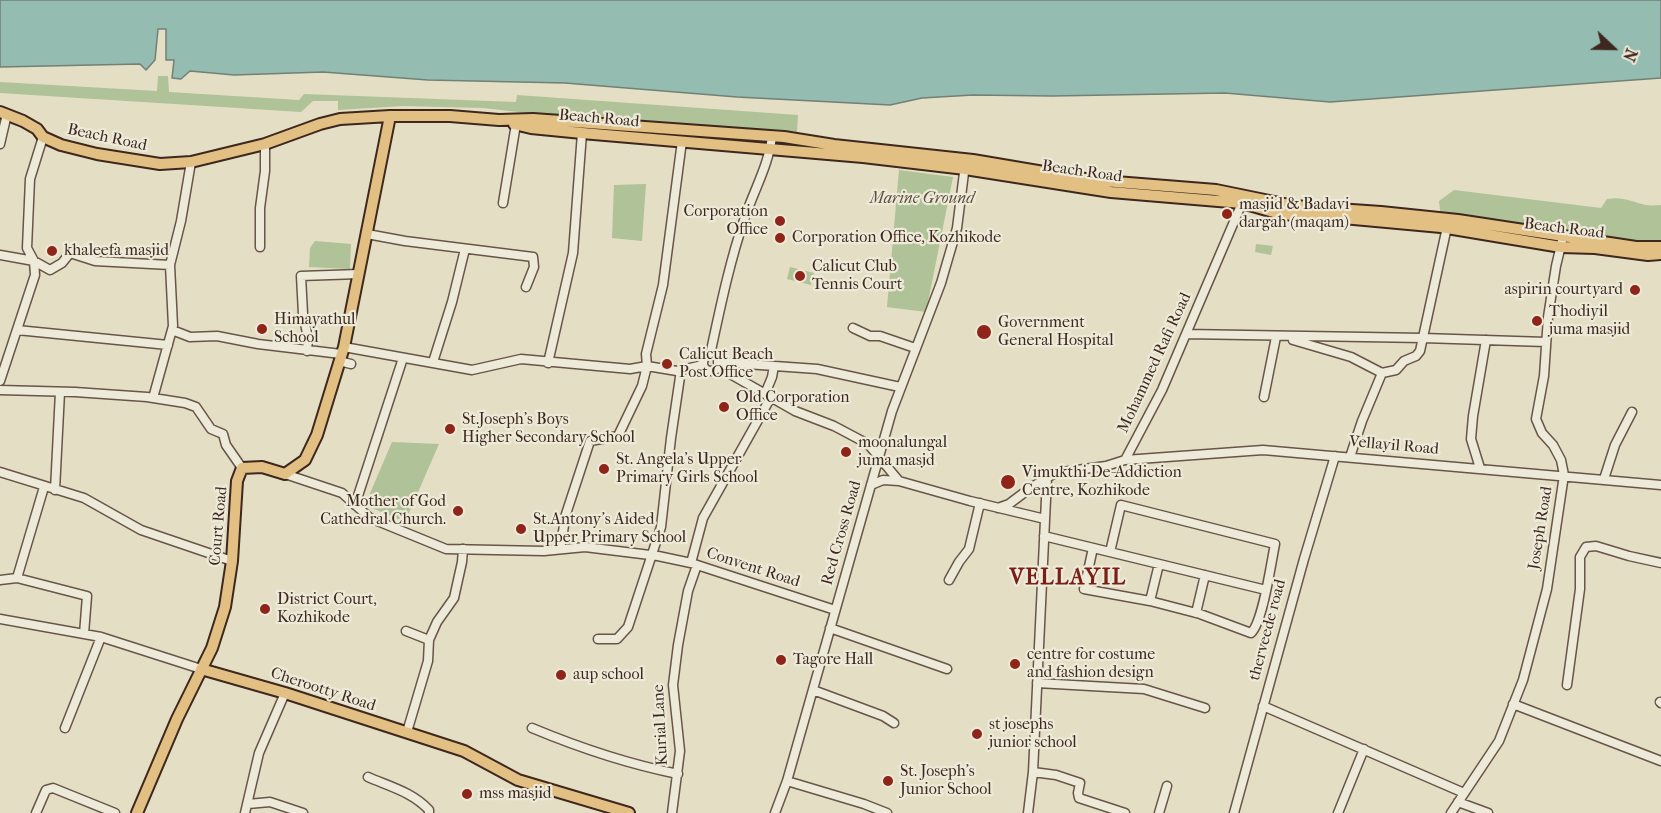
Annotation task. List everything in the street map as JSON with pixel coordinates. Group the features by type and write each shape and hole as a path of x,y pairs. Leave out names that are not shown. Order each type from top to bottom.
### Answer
{"main road":[{"name":"Beach Road","path":"3,113 37,129 43,137 61,145 97,154 160,164 191,162 266,144 340,119 390,116 533,119 772,136 1091,180 1216,190 1294,207 1392,213 1595,248 1648,255 1661,254"},
{"path":"285,474 305,460 317,435 341,354 368,234 390,116"},
{"name":"Beach Road","path":"499,120 582,133 965,164 1111,192 1242,203 1293,215 1332,216 1447,227 1562,241 1661,247"},
{"name":"Court Road","path":"137,813 177,719 212,648 225,607 232,561 237,481 242,468 262,466 285,474"},
{"name":"Cherootty Road","path":"201,669 285,693 464,751 518,780 629,813"}],"street":[{"path":"0,144 3,113"},
{"path":"503,203 516,124"},
{"path":"548,363 573,253 582,133"},
{"path":"703,366 704,359 710,355 730,264 770,149 772,136"},
{"path":"0,381 35,275 33,261 27,248 30,179 43,137"},
{"path":"560,549 566,514 590,441 618,436 642,386 647,366 646,354 663,285 682,141"},
{"path":"260,247 260,208 266,144"},
{"path":"153,398 172,330 170,265 181,221 191,162"},
{"name":"Red Cross Road","path":"775,813 787,781 900,387 942,283 957,228 965,164"},
{"name":"Mohammed Rafi Road","path":"1125,460 1162,390 1242,203"},
{"path":"1278,337 1352,357 1382,373 1396,370 1404,361 1416,356 1420,351 1447,227"},
{"path":"368,234 405,242 533,257 534,267 526,287"},
{"name":"Joseph Road","path":"1451,813 1499,741 1522,680 1547,590 1564,475 1562,460 1542,433 1536,419 1544,376 1556,266 1562,241"},
{"path":"433,362 452,302 465,249"},
{"path":"0,255 33,261 50,270 62,263 70,253 95,261 170,265"},
{"path":"307,351 308,338 303,314 301,276 359,274"},
{"path":"853,328 870,336 880,336 915,348"},
{"path":"17,330 168,345"},
{"path":"172,330 190,337 217,336 229,340 307,351 403,358 472,370 521,360 630,369 647,366 681,370 703,366 710,371 718,364 774,366 817,369 900,387"},
{"path":"1186,334 1546,342"},
{"path":"1264,397 1278,337"},
{"path":"1480,468 1471,439 1486,340"},
{"path":"341,354 351,364"},
{"path":"710,355 714,356 718,364 768,396 795,411 834,426 868,444 899,481"},
{"path":"355,505 403,358"},
{"name":"Kurial Lane","path":"672,813 680,751 673,685 678,645 703,518 768,396 774,366"},
{"path":"598,639 617,639 628,627 661,526 681,370"},
{"path":"1350,457 1365,412 1382,373"},
{"path":"0,390 153,398 185,402 196,408 211,429 223,434 226,446 242,468"},
{"path":"55,490 60,392"},
{"path":"1604,479 1615,445 1632,412"},
{"name":"Vellayil Road","path":"1125,460 1263,450 1661,485"},
{"name":"therveede road","path":"1234,813 1335,456"},
{"path":"998,508 1009,504 1055,473 1106,466 1125,460"},
{"path":"0,472 84,498 141,530 232,561"},
{"name":"Convent Road","path":"285,474 342,493 370,518 446,549 544,551 585,547 652,555 694,564 835,610"},
{"path":"1028,813 1033,772 1047,478"},
{"path":"871,485 883,480 899,481 1045,519"},
{"path":"17,578 44,487"},
{"path":"949,580 969,549 980,503"},
{"path":"1093,548 1084,589 1150,601 1196,613 1251,633 1254,631 1260,614 1275,544 1121,505 1110,552"},
{"path":"1044,536 1266,590"},
{"path":"1567,685 1580,590 1580,557 1586,547 1596,546 1661,563"},
{"path":"407,732 428,661 429,640 437,622 454,598 463,549"},
{"path":"1150,601 1159,564"},
{"path":"1196,613 1205,575"},
{"path":"0,580 17,578 87,597 84,634"},
{"name":"Cherootty Road","path":"0,619 101,637 201,669"},
{"path":"830,628 946,669"},
{"path":"406,631 429,640"},
{"path":"66,728 101,637"},
{"path":"1037,682 1144,689 1205,708"},
{"path":"813,690 883,716 894,723"},
{"path":"245,813 259,753 285,693"},
{"path":"1513,704 1661,761"},
{"path":"1263,706 1464,793"},
{"path":"532,729 636,764 678,774"},
{"path":"1338,813 1364,749"},
{"path":"1033,772 1056,775 1080,783 1077,793 1079,798 1125,813"},
{"path":"368,777 411,794 429,810 429,813"},
{"path":"787,781 886,813"},
{"path":"1158,813 1167,786"},
{"path":"36,813 46,790 53,788 115,813"},
{"path":"248,804 270,802 303,813"},
{"path":"1458,802 1488,813"}],"green space":[{"path":"158,76 168,76 169,92 299,100 304,94 516,102 517,95 798,115 797,132 536,114 483,108 403,106 338,110 338,101 313,101 301,112 0,93 0,82 157,91"},
{"name":"Marine Ground","path":"899,170 953,177 926,312 887,307"},
{"path":"646,184 642,241 612,238 614,185"},
{"path":"1454,190 1601,208 1607,199 1613,198 1648,205 1661,205 1661,247 1441,220 1439,201"},
{"path":"315,241 351,244 350,269 309,267 310,248"},
{"path":"1256,244 1273,246 1271,255 1255,252"},
{"name":"Calicut Club Tennis Court","path":"790,267 814,273 811,285 787,279"},
{"path":"392,442 439,444 405,522 365,505"}],"water":[{"path":"0,0 1661,0 1661,78 1330,102 1225,93 973,95 922,98 890,105 737,97 565,83 428,80 323,72 234,75 190,71 181,79 172,78 174,60 166,60 166,29 158,29 155,60 146,70 140,64 0,67"}],"place":[{"name":"masjid & Badavi dargah (maqam)","path":"1227,214"},
{"name":"Corporation Office","path":"780,221"},
{"name":"Corporation Office, Kozhikode","path":"780,238"},
{"name":"khaleefa masjid","path":"52,251"},
{"name":"Calicut Club Tennis Court","path":"800,276"},
{"name":"aspirin courtyard","path":"1635,290"},
{"name":"Thodiyil juma masjid","path":"1537,321"},
{"name":"Himayathul School","path":"262,329"},
{"name":"Government General Hospital","path":"984,332"},
{"name":"Calicut Beach Post Office","path":"667,364"},
{"name":"Old Corporation Office","path":"724,407"},
{"name":"St.Joseph's Boys Higher Secondary School","path":"450,429"},
{"name":"moonalungal juma masjd","path":"846,452"},
{"name":"St. Angela's Upper Primary Girls School","path":"604,469"},
{"name":"Vimukthi De-Addiction Centre, Kozhikode","path":"1008,482"},
{"name":"Mother of God Cathedral Church.","path":"458,511"},
{"name":"St.Antony's Aided Upper Primary School","path":"521,529"},
{"name":"District Court, Kozhikode","path":"265,609"},
{"name":"Tagore Hall","path":"781,660"},
{"name":"centre for costume and fashion design","path":"1015,664"},
{"name":"aup school","path":"561,675"},
{"name":"st josephs junior school","path":"977,734"},
{"name":"St. Joseph's Junior School","path":"888,781"},
{"name":"mss masjid","path":"467,794"}],"district":[{"name":"VELLAYIL","path":"1068,579"}]}
